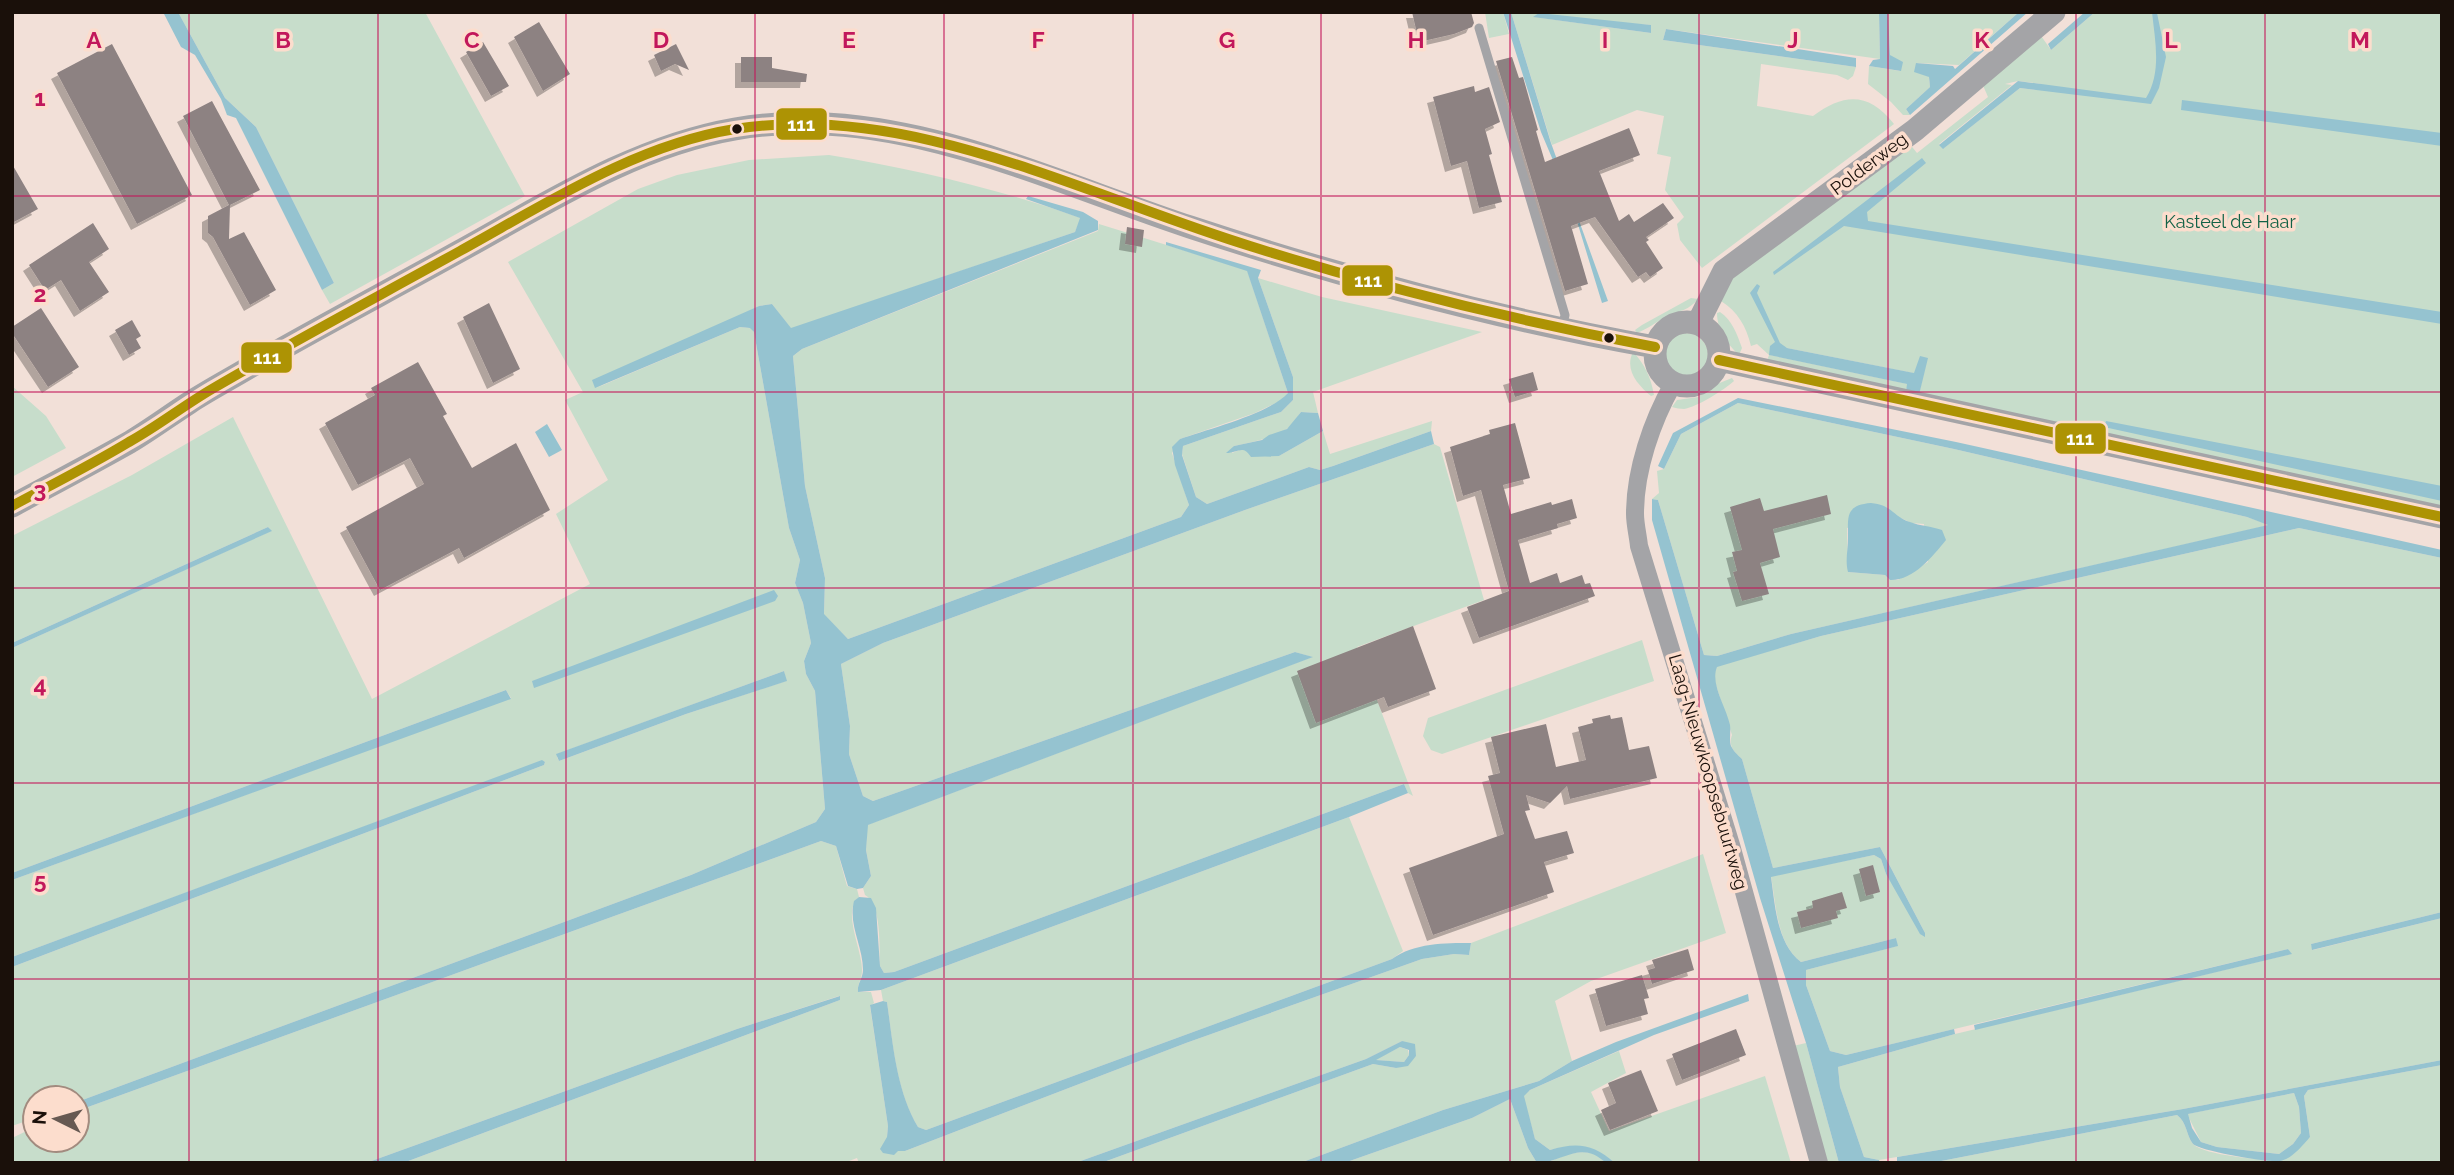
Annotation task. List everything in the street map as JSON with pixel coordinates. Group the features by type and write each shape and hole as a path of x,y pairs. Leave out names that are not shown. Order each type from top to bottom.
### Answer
{"street":[{"name":"Polderweg","path":"1698,323 1724,271 1915,130 2054,12"},
{"path":"12,506 133,440 256,364 519,219 652,152 742,127 818,123 850,125 939,143 1011,164 1219,236 1398,289 1562,329 1655,347"},
{"path":"1683,322 1698,323 1711,332 1718,346 1719,360 1713,374 1701,383 1684,387 1673,384 1663,376 1655,361 1655,347 1665,330 1683,322"},
{"path":"1719,360 2442,517"},
{"name":"Laag-Nieuwkoopsebuurtweg","path":"1673,384 1660,407 1639,475 1635,514 1639,546 1731,845 1818,1163"}],"lane":[{"path":"1479,28 1565,314 1562,329"}],"green space":[{"path":"178,12 425,12 525,196 330,304 322,290 334,283 256,127 225,98"},
{"path":"1485,12 1503,12 1509,34 1489,38"},
{"path":"1511,12 1879,12 1880,59 1666,29 1663,40 1856,67 1853,76 1848,80 1837,75 1761,64 1757,106 1813,116 1835,103 1856,99 1875,106 1894,124 1702,268 1680,240 1677,224 1684,217 1665,190 1671,157 1657,154 1664,116 1637,110 1552,145","holes":["1534,17 1651,25 1651,33"]},
{"path":"1888,12 2019,12 1959,65 1916,63 1929,77 1930,87 1906,109 1910,115 1903,115 1868,84 1869,66 1900,71 1890,55"},
{"name":"Kasteel de Haar","path":"2095,12 2442,12 2442,508 1919,395 1923,375 1772,345 1770,355 1908,384 1906,392 1766,364 1769,355 1757,344 1751,346 1740,320 1721,301 1728,282 1908,142 1917,153 1988,97 1982,83 2039,33 2051,50","holes":["2018,81 2041,84 2035,90 2020,88 1944,148 1939,144 2012,85 2005,84"]},
{"path":"829,155 924,173 988,189 1081,218 1075,232 791,329 772,304 759,306 596,388 740,327 751,328 754,332 789,528 800,560 795,583 803,603 811,643 804,661 806,674 815,691 825,809 816,822 691,875 91,1097 91,1084 21,1084 21,1123 12,1126 12,967 544,765 545,762 12,957 12,880 511,698 506,690 12,873 12,648 271,531 268,527 12,643 12,536 132,475 233,417 372,699 590,584 556,514 608,480 565,400 583,392 508,262 638,189 677,175 749,160","holes":["784,671 786,681 686,714 559,761 557,757 557,754"]},
{"path":"1099,224 1247,270 1288,393 1282,400 1255,413 1180,439 1172,453 1189,505 1181,517 848,639 824,615 825,578 805,486 793,356 802,349 1098,231"},
{"path":"1258,278 1322,297 1482,332 1313,392 1318,413 1301,412 1287,429 1267,438 1234,446 1232,453 1242,449 1279,456 1323,431 1330,454 1432,421 1431,431 1320,470 1309,467 1207,504 1196,497 1182,454 1183,446 1281,412 1293,400 1293,377"},
{"path":"1691,298 1698,299 1688,308 1637,333 1635,330 1642,325"},
{"path":"1720,312 1728,319 1736,333 1742,348 1739,355 1721,331 1717,319 1717,313"},
{"path":"1686,333 1701,340 1708,355 1701,370 1686,377 1671,370 1664,355 1671,340"},
{"path":"1633,352 1647,372 1654,395 1646,392 1631,371"},
{"path":"1732,378 1734,381 1730,385 1696,405 1684,409 1672,407 1677,400 1698,397"},
{"path":"12,386 46,416 66,448 12,477"},
{"path":"1738,403 1954,449 2247,517 2270,525 1791,634 1717,656 1704,655 1658,500 1652,499 1659,493 1657,471 1664,469 1681,434","holes":["1901,518 1911,523 1924,524 1928,562 1898,580 1890,580 1885,575 1848,572 1847,528"]},
{"path":"1434,444 1440,447 1484,600 1357,647 1413,796 1408,793 1404,784 894,972 884,973 880,966 877,916 863,888 871,876 866,850 867,825 1312,657 1295,652 873,801 863,796 849,754 850,726 841,664 883,643 1245,510"},
{"path":"2299,528 2442,558 2442,912 2311,944 2313,950 2442,918 2442,1060 2183,1109 1879,1160 1864,1157 1840,1087 1838,1067 1955,1034 2291,954 2288,949 1846,1055 1830,1051 1806,985 1806,970 1897,946 1896,938 1801,962 1782,935 1771,876 1874,855 1881,859 1886,874 1925,933 1880,847 1773,868 1742,759 1731,746 1732,735 1713,676 1717,666 1821,636"},
{"path":"1642,640 1654,681 1442,754 1431,750 1423,736 1428,718"},
{"path":"1349,817 1403,951 1392,959 926,1130 918,1127 900,1083 887,1002 883,1001 881,990"},
{"path":"821,841 836,846 847,886 857,889 859,897 852,912 862,974 858,992 871,992 874,1003 870,1006 888,1126 887,1137 898,1151 905,1151 1186,1043 1422,959 1454,954 1469,955 1471,943 1703,854 1726,933 1591,981 1555,1001 1572,1061 1539,1081 1443,1110 1300,1163 1101,1163 1373,1064 1396,1068 1416,1056 1402,1041 1366,1059 1075,1163 859,1163 857,1158 844,1163 403,1163 840,1000 839,996 737,1029 366,1163 12,1163 12,1138 21,1134 21,1154 91,1154 91,1106"},
{"path":"1806,1043 1839,1163 1827,1163 1793,1046"},
{"path":"1400,1047 1408,1050 1409,1055 1404,1062 1374,1060"},
{"path":"1619,1051 1626,1073 1591,1092 1609,1131 1765,1076 1791,1163 1615,1163 1584,1149 1550,1150 1535,1139 1523,1096 1530,1090"},
{"path":"2442,1065 2442,1163 1931,1163 2177,1115 2183,1121 2193,1144 2199,1148 2234,1156 2279,1161 2310,1137 2304,1096 2308,1090"},
{"path":"2294,1093 2299,1107 2301,1133 2293,1144 2279,1154 2217,1147 2201,1142 2187,1114"},
{"path":"1510,1099 1528,1148 1537,1163 1344,1163 1472,1118"},
{"path":"1568,1154 1597,1154 1606,1163 1546,1163"}],"water":[{"path":"163,12 178,12 225,98 256,127 334,283 322,290 236,118 227,115 221,99 195,55 181,47"},
{"path":"1503,12 1511,12 1551,143 1608,301 1602,303 1572,205 1541,132"},
{"path":"1879,12 1888,12 1890,55 1903,62 1901,71 1869,66 1873,60 1880,59"},
{"path":"2019,12 2028,12 1910,115 1906,109 1930,87 1929,77 1914,72 1916,63 1953,66 1955,69"},
{"path":"2085,12 2095,12 2051,50 2048,44"},
{"path":"2152,12 2157,13 2166,57 2159,88 2151,104 2020,88 1943,149 1939,145 2018,81 2146,98 2156,67"},
{"path":"1539,13 1651,25 1651,33 1533,17"},
{"path":"1666,29 1856,58 1856,67 1663,40"},
{"path":"2182,100 2442,133 2442,146 2181,110"},
{"path":"1922,158 1926,163 1867,212 1868,221 2442,312 2442,324 1844,226 1774,275 1773,272"},
{"path":"1028,196 1083,212 1098,221 1098,230 802,349 793,356 805,486 825,578 824,614 848,639 1181,517 1189,505 1175,465 1172,447 1180,439 1267,408 1288,393 1247,271 1166,245 1166,242 1261,270 1258,278 1293,377 1293,400 1281,412 1183,446 1182,455 1196,497 1207,504 1309,467 1320,470 1431,431 1434,444 1245,510 883,643 841,664 850,726 849,754 863,796 873,801 1295,652 1313,657 868,825 866,850 871,876 863,888 848,886 836,846 821,841 91,1106 91,1097 691,875 816,822 825,809 815,691 806,674 804,661 811,643 803,603 795,583 800,560 789,528 754,332 750,328 740,327 595,388 592,380 759,306 772,304 791,328 1075,232 1080,218 1026,199"},
{"path":"1757,284 1760,286 1757,293 1780,343 1787,348 1914,373 1920,356 1928,358 1919,395 1906,392 1907,384 1769,355 1770,346 1775,342 1750,293"},
{"path":"1738,398 1956,442 2442,550 2442,558 2299,528 1821,636 1717,667 1716,681 1730,725 1731,746 1742,759 1773,868 1880,847 1925,933 1925,937 1920,934 1886,874 1881,859 1874,855 1771,877 1782,935 1801,962 1896,938 1898,946 1806,970 1806,985 1830,1051 1846,1055 1954,1029 1955,1034 1838,1067 1840,1087 1864,1157 1879,1160 1880,1163 1839,1163 1652,520 1652,499 1658,500 1704,655 1717,656 1791,634 2268,525 2247,517 1954,449 1738,403 1681,434 1664,469 1658,466 1673,433"},
{"path":"1301,412 1318,413 1323,431 1279,456 1251,457 1243,450 1226,453 1234,446 1262,440 1287,429"},
{"path":"2106,421 2442,486 2442,501 2104,427"},
{"path":"547,424 562,450 549,457 535,432"},
{"path":"1871,503 1884,506 1910,522 1942,530 1946,540 1921,567 1906,577 1890,580 1885,575 1848,572 1850,513 1856,506"},
{"path":"268,527 272,531 12,648 12,643"},
{"path":"774,590 778,596 775,601 534,688 532,681"},
{"path":"784,671 787,681 686,714 559,761 556,754"},
{"path":"506,690 511,699 12,880 12,873"},
{"path":"542,760 544,765 12,967 12,957"},
{"path":"1404,784 1408,793 1349,817 881,990 858,992 863,970 853,910 854,901 859,897 871,898 876,908 880,966 884,973 894,972"},
{"path":"2442,912 2442,918 2312,950 2311,944"},
{"path":"1471,943 1469,955 1454,954 1422,959 1186,1043 905,1151 898,1151 894,1155 883,1153 880,1149 887,1137 888,1126 870,1005 887,1002 900,1082 918,1127 926,1130 1392,959 1410,950 1440,944"},
{"path":"2288,949 2292,954 1975,1030 1974,1025"},
{"path":"1748,994 1749,1001 1654,1035 1530,1090 1524,1096 1535,1139 1550,1150 1568,1146 1592,1148 1615,1163 1606,1163 1597,1156 1580,1152 1537,1163 1528,1148 1510,1099 1472,1118 1344,1163 1300,1163 1443,1110 1539,1081 1572,1061 1616,1042"},
{"path":"840,996 840,1000 403,1163 366,1163 737,1029"},
{"path":"1402,1041 1415,1044 1416,1056 1408,1066 1396,1068 1373,1064 1101,1163 1075,1163 1366,1059","holes":["1400,1047 1409,1050 1404,1062 1376,1060"]},
{"path":"2442,1060 2442,1065 2308,1090 2304,1096 2310,1137 2293,1155 2280,1161 2235,1156 2198,1147 2193,1144 2183,1121 2177,1115 1931,1163 1897,1163 1897,1157 2183,1109","holes":["2294,1093 2299,1107 2301,1133 2293,1144 2279,1154 2217,1147 2201,1142 2192,1128 2188,1114"]}],"building":[{"path":"1412,12 1471,12 1474,23 1472,27 1454,34 1419,42"},
{"path":"539,22 570,74 543,91 514,37"},
{"path":"483,42 509,86 491,96 466,52"},
{"path":"112,44 192,195 137,224 57,73"},
{"path":"676,44 689,70 675,64 661,71 654,55"},
{"path":"741,57 772,57 772,68 807,74 806,82 741,82"},
{"path":"1512,57 1519,78 1523,77 1545,162 1629,128 1640,155 1599,171 1619,221 1629,214 1634,222 1663,203 1674,218 1646,237 1649,240 1646,242 1663,268 1650,277 1646,272 1638,277 1595,217 1571,226 1588,284 1565,291 1496,61"},
{"path":"1474,86 1475,92 1489,87 1500,122 1485,129 1502,202 1479,208 1467,161 1451,166 1433,97"},
{"path":"212,101 260,190 230,205 229,239 244,232 276,290 250,305 213,237 208,233 208,216 229,205 183,116"},
{"path":"12,164 38,209 12,223"},
{"path":"93,223 109,249 89,262 109,292 80,311 61,280 45,290 29,265"},
{"path":"1127,227 1144,230 1142,247 1125,244"},
{"path":"489,303 520,369 493,383 463,317"},
{"path":"41,308 79,367 48,387 12,333 12,327"},
{"path":"132,320 141,336 136,339 141,348 129,355 115,330"},
{"path":"418,362 447,414 443,416 472,468 516,443 550,510 464,558 459,548 380,590 346,527 424,484 410,458 358,485 325,423 375,395 371,388"},
{"path":"1533,372 1538,390 1515,397 1509,379"},
{"path":"1515,423 1530,478 1503,485 1511,514 1551,502 1552,505 1572,499 1577,518 1557,524 1558,528 1518,540 1530,583 1557,573 1560,583 1582,575 1585,584 1590,583 1595,596 1479,638 1467,607 1509,591 1481,490 1463,496 1450,447 1490,434 1489,430"},
{"path":"1827,495 1831,514 1773,529 1780,557 1760,563 1769,594 1742,601 1733,572 1737,571 1732,552 1742,550 1730,507 1760,498 1764,511"},
{"path":"1413,626 1436,689 1388,707 1384,697 1316,723 1297,671"},
{"path":"1610,715 1611,719 1622,717 1629,750 1649,746 1657,778 1570,799 1567,786 1550,803 1526,795 1530,810 1525,811 1535,839 1567,831 1574,853 1544,862 1554,892 1433,935 1409,868 1504,834 1488,776 1500,773 1491,737 1546,724 1556,767 1586,760 1578,727 1593,723 1592,719"},
{"path":"1873,865 1880,892 1866,896 1859,869"},
{"path":"1842,892 1847,908 1836,911 1838,918 1801,928 1797,912 1813,908 1812,901"},
{"path":"1688,949 1694,970 1652,984 1648,970 1655,968 1652,960"},
{"path":"1642,975 1649,998 1644,999 1648,1014 1606,1026 1595,989"},
{"path":"1736,1029 1746,1055 1682,1080 1672,1054"},
{"path":"1641,1070 1658,1111 1610,1130 1601,1110 1616,1103 1608,1083"}],"transit line":[{"name":"111","path":"12,506 115,450 243,371 593,178 662,148 735,129 800,124 866,128 931,141 997,158 1250,246 1350,276 1502,315 1655,347"},
{"name":"111","path":"1719,360 2442,517"}]}
